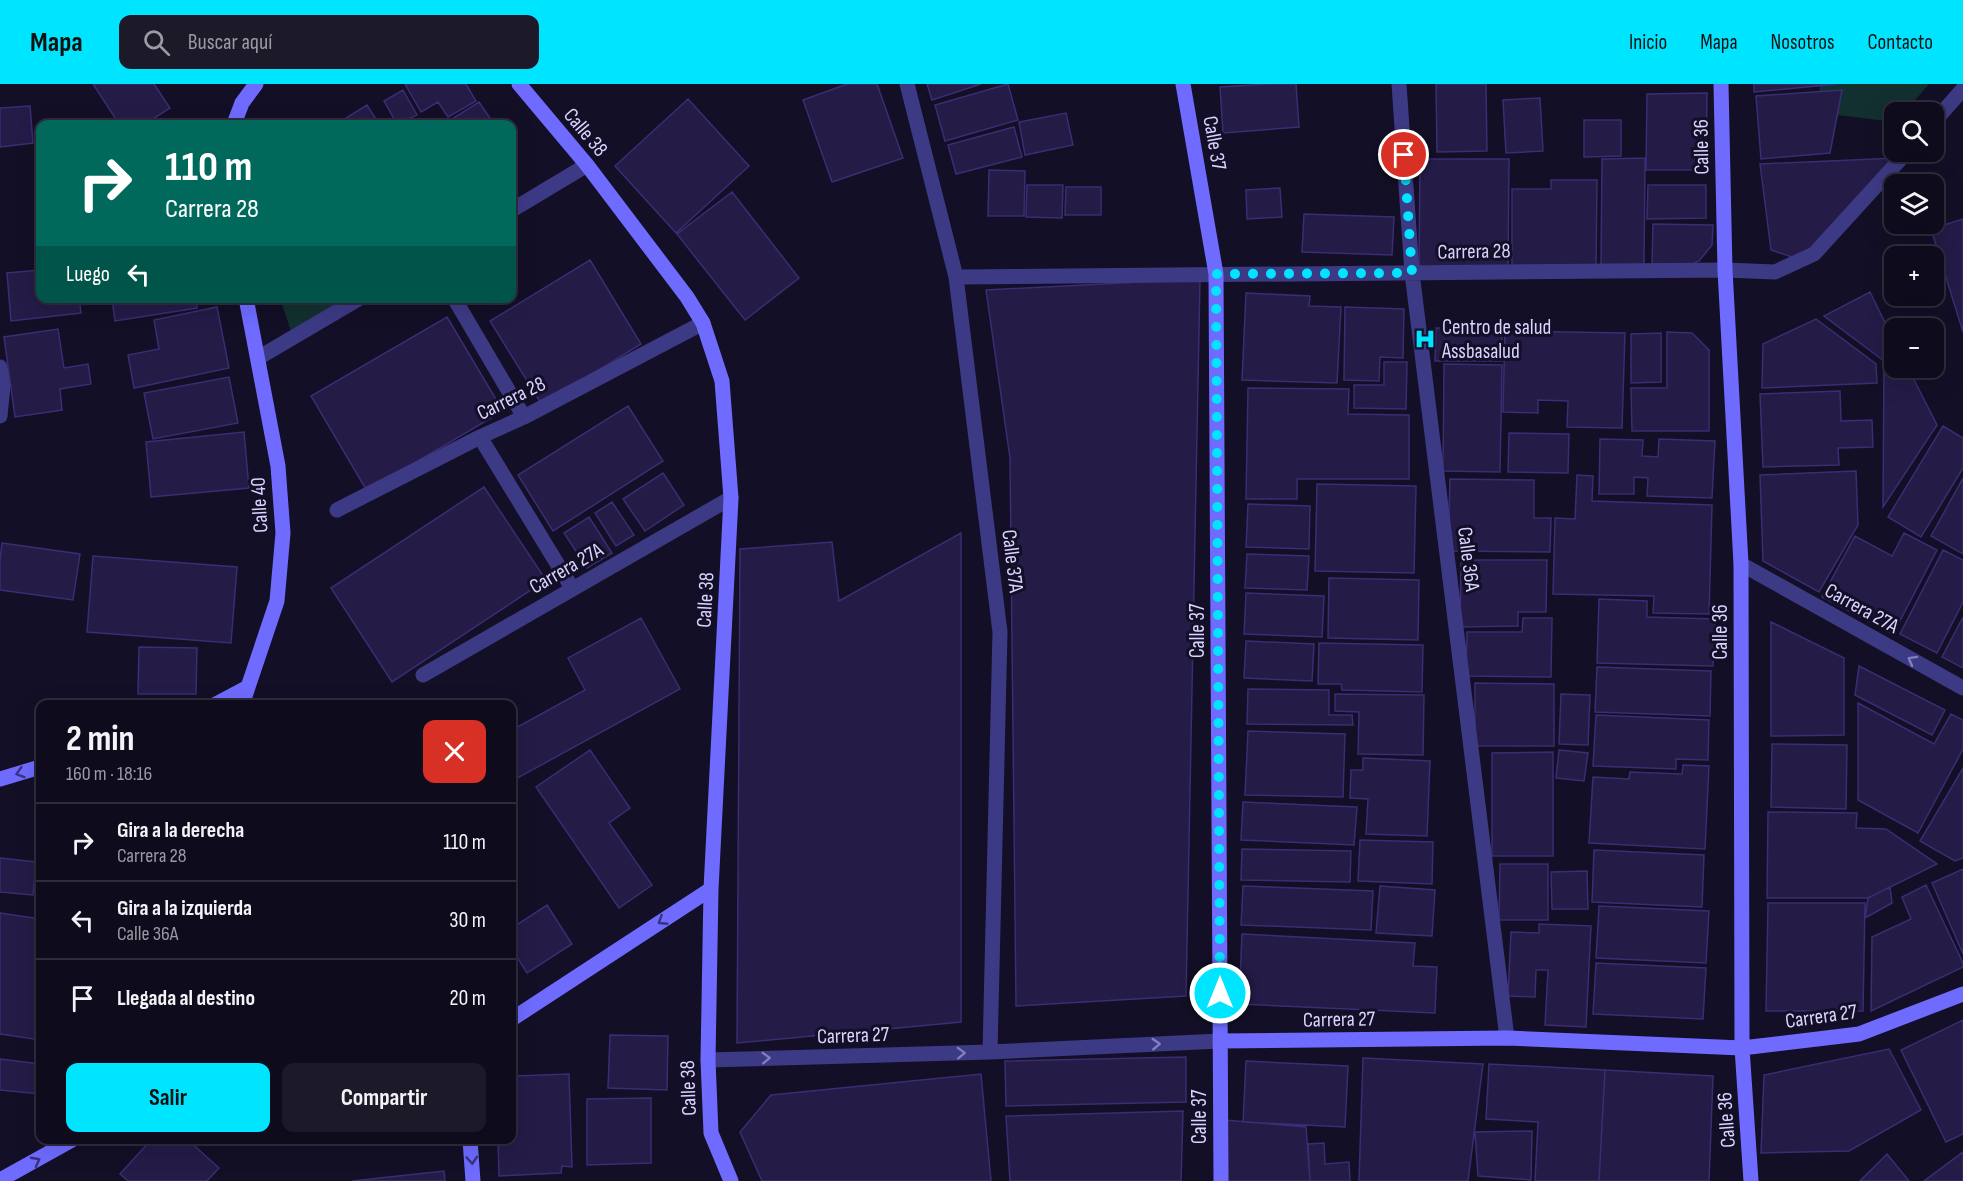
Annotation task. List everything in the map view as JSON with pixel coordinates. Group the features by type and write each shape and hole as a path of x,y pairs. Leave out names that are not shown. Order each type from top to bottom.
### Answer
{"street":[{"path":"236,120 242,103 256,84"},
{"name":"Calle 38","path":"519,84 587,165 687,297 703,323 722,381 731,498 711,889 708,1060 711,1133 731,1181"},
{"name":"Calle 37A","path":"906,84 956,277 1000,632 990,1052"},
{"name":"Calle 37","path":"1183,84 1216,274 1221,1181"},
{"name":"Calle 36A","path":"1399,84 1412,273 1507,1038"},
{"name":"Calle 36","path":"1721,84 1725,270 1741,564 1742,1048 1751,1181"},
{"path":"1944,111 1963,89"},
{"name":"Carrera 28","path":"956,277 1725,270 1775,272 1814,254 1898,162"},
{"path":"516,208 587,165"},
{"name":"Calle 40","path":"243,700 277,601 283,533 278,466 247,303"},
{"path":"258,358 352,303"},
{"path":"457,303 524,417"},
{"name":"Carrera 28","path":"337,510 480,436 524,417 703,323"},
{"path":"0,367 3,386 0,416"},
{"path":"480,436 572,588"},
{"name":"Carrera 27A","path":"423,675 731,498"},
{"name":"Carrera 27A","path":"1741,564 1963,688"},
{"path":"223,700 246,688"},
{"path":"0,779 36,768"},
{"path":"516,1016 711,889"},
{"name":"Carrera 27","path":"708,1060 990,1052 1220,1041 1507,1038 1742,1048 1859,1034 1963,994"},
{"path":"0,1180 65,1144"},
{"path":"470,1144 473,1181"}],"green space":[{"path":"1821,84 1929,84 1914,102 1884,102 1884,121 1813,112"},
{"path":"282,303 336,303 292,334"}],"building":[{"path":"93,84 154,84 170,108 151,120 116,120"},
{"path":"405,84 466,84 476,101 448,117 438,102 421,112"},
{"path":"847,84 877,84 903,158 832,182 803,100"},
{"path":"927,84 981,84 932,100"},
{"path":"1008,84 1018,120 945,141 935,105"},
{"path":"1296,84 1299,127 1223,133 1220,87"},
{"path":"1436,84 1486,84 1487,151 1437,152"},
{"path":"1754,84 1838,84 1754,92"},
{"path":"403,90 417,115 406,120 395,120 384,101"},
{"path":"1842,90 1830,153 1761,159 1756,96"},
{"path":"1707,93 1706,170 1646,170 1647,94"},
{"path":"1540,98 1543,151 1506,153 1503,100"},
{"path":"688,99 749,166 676,233 615,166"},
{"path":"479,102 491,120 450,120"},
{"path":"367,105 376,120 343,120"},
{"path":"30,106 33,143 0,147 0,108"},
{"path":"1066,113 1073,145 1025,155 1019,122"},
{"path":"1584,120 1621,120 1621,156 1584,157"},
{"path":"1014,127 1022,157 956,174 948,145"},
{"path":"1645,158 1644,265 1601,265 1602,159"},
{"path":"1420,159 1509,159 1508,270 1419,269"},
{"path":"1884,159 1884,162 1892,162 1801,260 1771,250 1760,164"},
{"path":"989,170 1025,171 1024,216 988,216"},
{"path":"1551,180 1597,180 1596,268 1512,267 1512,189 1551,189"},
{"path":"1027,185 1063,185 1062,218 1026,217"},
{"path":"1648,185 1706,185 1706,218 1647,219"},
{"path":"1066,187 1101,187 1101,215 1065,215"},
{"path":"1280,188 1282,217 1247,219 1246,190"},
{"path":"732,192 799,278 745,320 677,234"},
{"path":"1304,214 1394,217 1392,255 1302,252"},
{"path":"1963,219 1963,332 1944,271 1944,246 1936,246 1933,234 1944,234 1944,225"},
{"path":"1653,224 1713,225 1712,245 1699,261 1690,265 1652,264"},
{"path":"590,260 641,344 542,405 490,321"},
{"path":"36,270 36,303 80,303 81,313 11,321 7,273"},
{"path":"1200,279 1186,996 1016,1006 1010,458 986,290"},
{"path":"1870,292 1884,321 1884,361 1824,316"},
{"path":"1246,293 1310,296 1309,306 1341,307 1337,383 1242,380"},
{"path":"113,303 196,303 197,308 115,321"},
{"path":"217,307 229,368 134,388 128,355 159,349 154,320"},
{"path":"1345,307 1404,309 1403,358 1380,357 1379,381 1344,380"},
{"path":"447,317 503,411 367,491 311,396"},
{"path":"1816,319 1876,364 1877,383 1762,388 1763,344"},
{"path":"1436,328 1502,328 1502,361 1435,361"},
{"path":"58,329 64,368 88,364 91,384 60,389 62,410 15,417 4,337"},
{"path":"1505,331 1625,333 1622,428 1567,427 1568,401 1538,400 1538,413 1503,412"},
{"path":"1667,332 1692,333 1709,350 1709,431 1632,431 1631,388 1667,388"},
{"path":"1661,333 1661,382 1631,383 1631,334"},
{"path":"1884,361 1884,378 1913,378 1937,425 1883,507"},
{"path":"1384,362 1407,362 1406,409 1354,408 1354,385 1384,385"},
{"path":"1444,364 1502,365 1500,472 1443,471"},
{"path":"229,377 238,423 153,439 144,393"},
{"path":"1248,388 1349,389 1348,414 1409,415 1409,479 1297,479 1297,499 1246,499"},
{"path":"1840,391 1841,421 1872,420 1873,447 1838,448 1839,465 1763,467 1760,394"},
{"path":"628,406 663,461 553,531 518,475"},
{"path":"1943,426 1963,438 1963,468 1921,537 1888,517"},
{"path":"244,432 249,488 151,497 146,442"},
{"path":"1509,433 1569,434 1568,473 1508,472"},
{"path":"1600,439 1643,440 1642,456 1658,457 1659,439 1715,441 1712,498 1647,496 1648,478 1634,477 1634,494 1599,494"},
{"path":"1856,471 1858,525 1819,592 1763,561 1760,475"},
{"path":"663,473 684,505 645,531 623,499"},
{"path":"1577,475 1593,476 1592,501 1712,505 1709,614 1653,613 1654,596 1553,594 1555,518 1575,519"},
{"path":"1963,478 1963,554 1931,536"},
{"path":"1450,479 1534,480 1534,518 1551,518 1550,552 1448,551"},
{"path":"1317,484 1416,486 1414,573 1315,571"},
{"path":"484,487 546,580 392,682 331,588"},
{"path":"612,502 634,535 616,546 595,513"},
{"path":"1248,504 1310,506 1309,549 1246,547"},
{"path":"589,517 612,553 587,568 564,533"},
{"path":"961,533 961,1022 737,1043 740,549 832,542 839,601"},
{"path":"1904,533 1937,550 1893,634 1822,597 1855,536 1892,556"},
{"path":"2,543 80,554 73,600 0,590"},
{"path":"1943,550 1963,560 1963,602 1937,653 1900,634"},
{"path":"1247,554 1309,556 1307,590 1245,588"},
{"path":"93,556 237,567 231,643 87,632"},
{"path":"1461,560 1547,560 1546,612 1518,612 1518,626 1460,627"},
{"path":"1329,578 1419,580 1418,640 1328,638"},
{"path":"1246,593 1324,596 1322,637 1244,634"},
{"path":"1599,599 1647,601 1647,617 1715,619 1713,666 1597,663"},
{"path":"1963,617 1963,668 1942,657"},
{"path":"641,618 680,689 516,779 516,728 585,690 568,658"},
{"path":"1523,618 1552,618 1551,677 1466,676 1467,632 1522,632"},
{"path":"1771,622 1844,658 1844,735 1771,736"},
{"path":"1246,641 1314,644 1312,681 1244,678"},
{"path":"1319,643 1423,645 1422,692 1342,690 1341,684 1318,684"},
{"path":"139,647 197,648 196,694 138,694"},
{"path":"1859,666 1945,710 1932,735 1855,695"},
{"path":"1597,667 1711,671 1710,716 1595,712"},
{"path":"1475,683 1554,684 1554,746 1475,746"},
{"path":"1248,689 1329,690 1329,715 1352,715 1353,725 1247,724"},
{"path":"1335,694 1424,695 1423,755 1358,754 1359,712 1335,711"},
{"path":"1561,694 1590,695 1588,745 1559,744"},
{"path":"1858,703 1934,744 1951,714 1963,720 1963,749 1918,833 1858,800"},
{"path":"1596,715 1709,720 1708,760 1676,759 1676,769 1593,766"},
{"path":"1248,731 1345,734 1343,797 1245,795"},
{"path":"1772,744 1847,745 1846,809 1771,807"},
{"path":"590,750 630,808 609,823 652,885 619,908 536,787"},
{"path":"1559,750 1588,753 1584,781 1556,778"},
{"path":"1553,752 1553,856 1492,856 1492,753"},
{"path":"1363,758 1430,761 1427,836 1366,834 1368,799 1350,798 1351,770 1363,770"},
{"path":"1683,765 1709,766 1705,849 1589,843 1593,777 1629,779 1630,772 1682,774"},
{"path":"1963,768 1963,858 1955,861 1920,841"},
{"path":"1243,802 1357,807 1354,845 1241,840"},
{"path":"1768,812 1857,813 1856,828 1886,829 1937,864 1868,898 1767,898"},
{"path":"1360,840 1433,842 1432,884 1358,881"},
{"path":"1242,849 1351,851 1350,882 1241,880"},
{"path":"1594,850 1704,855 1702,907 1592,902"},
{"path":"0,858 36,862 33,895 0,892"},
{"path":"1500,864 1548,864 1548,920 1499,920"},
{"path":"1963,869 1963,954 1932,883"},
{"path":"1587,871 1588,909 1552,909 1551,872"},
{"path":"1926,885 1963,967 1871,1011 1872,937 1911,919 1902,897"},
{"path":"1243,886 1373,891 1371,930 1241,925"},
{"path":"1380,886 1435,890 1432,936 1376,933"},
{"path":"1890,887 1892,903 1865,918 1868,898"},
{"path":"1768,903 1865,903 1863,1011 1766,1011"},
{"path":"547,905 572,944 527,973 516,955 516,925"},
{"path":"1599,906 1709,911 1706,963 1596,958"},
{"path":"0,913 36,918 36,1039 0,1034"},
{"path":"1539,924 1591,926 1586,1027 1545,1025 1548,970 1536,970 1535,997 1508,996 1511,932 1539,933"},
{"path":"1242,934 1415,943 1413,966 1437,967 1435,1013 1239,1004"},
{"path":"1596,963 1706,968 1703,1019 1593,1014"},
{"path":"1963,1020 1963,1134 1946,1142 1901,1050"},
{"path":"610,1035 668,1036 667,1090 608,1088"},
{"path":"1889,1049 1921,1110 1849,1151 1761,1153 1764,1075"},
{"path":"1186,1057 1186,1102 1006,1106 1005,1061"},
{"path":"1363,1058 1483,1064 1468,1181 1359,1181"},
{"path":"0,1059 36,1064 36,1094 0,1090"},
{"path":"1246,1061 1348,1066 1345,1127 1243,1122"},
{"path":"1489,1064 1605,1070 1599,1181 1535,1181 1538,1122 1486,1119"},
{"path":"1605,1070 1713,1076 1709,1181 1599,1181"},
{"path":"569,1074 572,1167 562,1166 561,1173 499,1176 498,1144 516,1144 516,1076"},
{"path":"981,1074 991,1181 762,1181 740,1132 771,1095"},
{"path":"651,1098 651,1163 587,1165 587,1099"},
{"path":"1183,1111 1181,1181 1010,1181 1006,1116"},
{"path":"1224,1120 1306,1127 1310,1181 1225,1181"},
{"path":"1532,1131 1531,1180 1478,1176 1475,1132"},
{"path":"1324,1143 1325,1164 1349,1162 1350,1181 1310,1181 1308,1144"},
{"path":"147,1144 192,1144 219,1168 207,1181 128,1181 120,1174"},
{"path":"1963,1152 1963,1181 1924,1181"},
{"path":"1887,1154 1909,1181 1860,1181"},
{"path":"444,1171 445,1181 352,1181"}],"place":[{"name":"Centro de salud Assbasalud","path":"1425,339"}],"route":[{"path":"1220,993 1216,274 1412,273 1404,155"}]}
